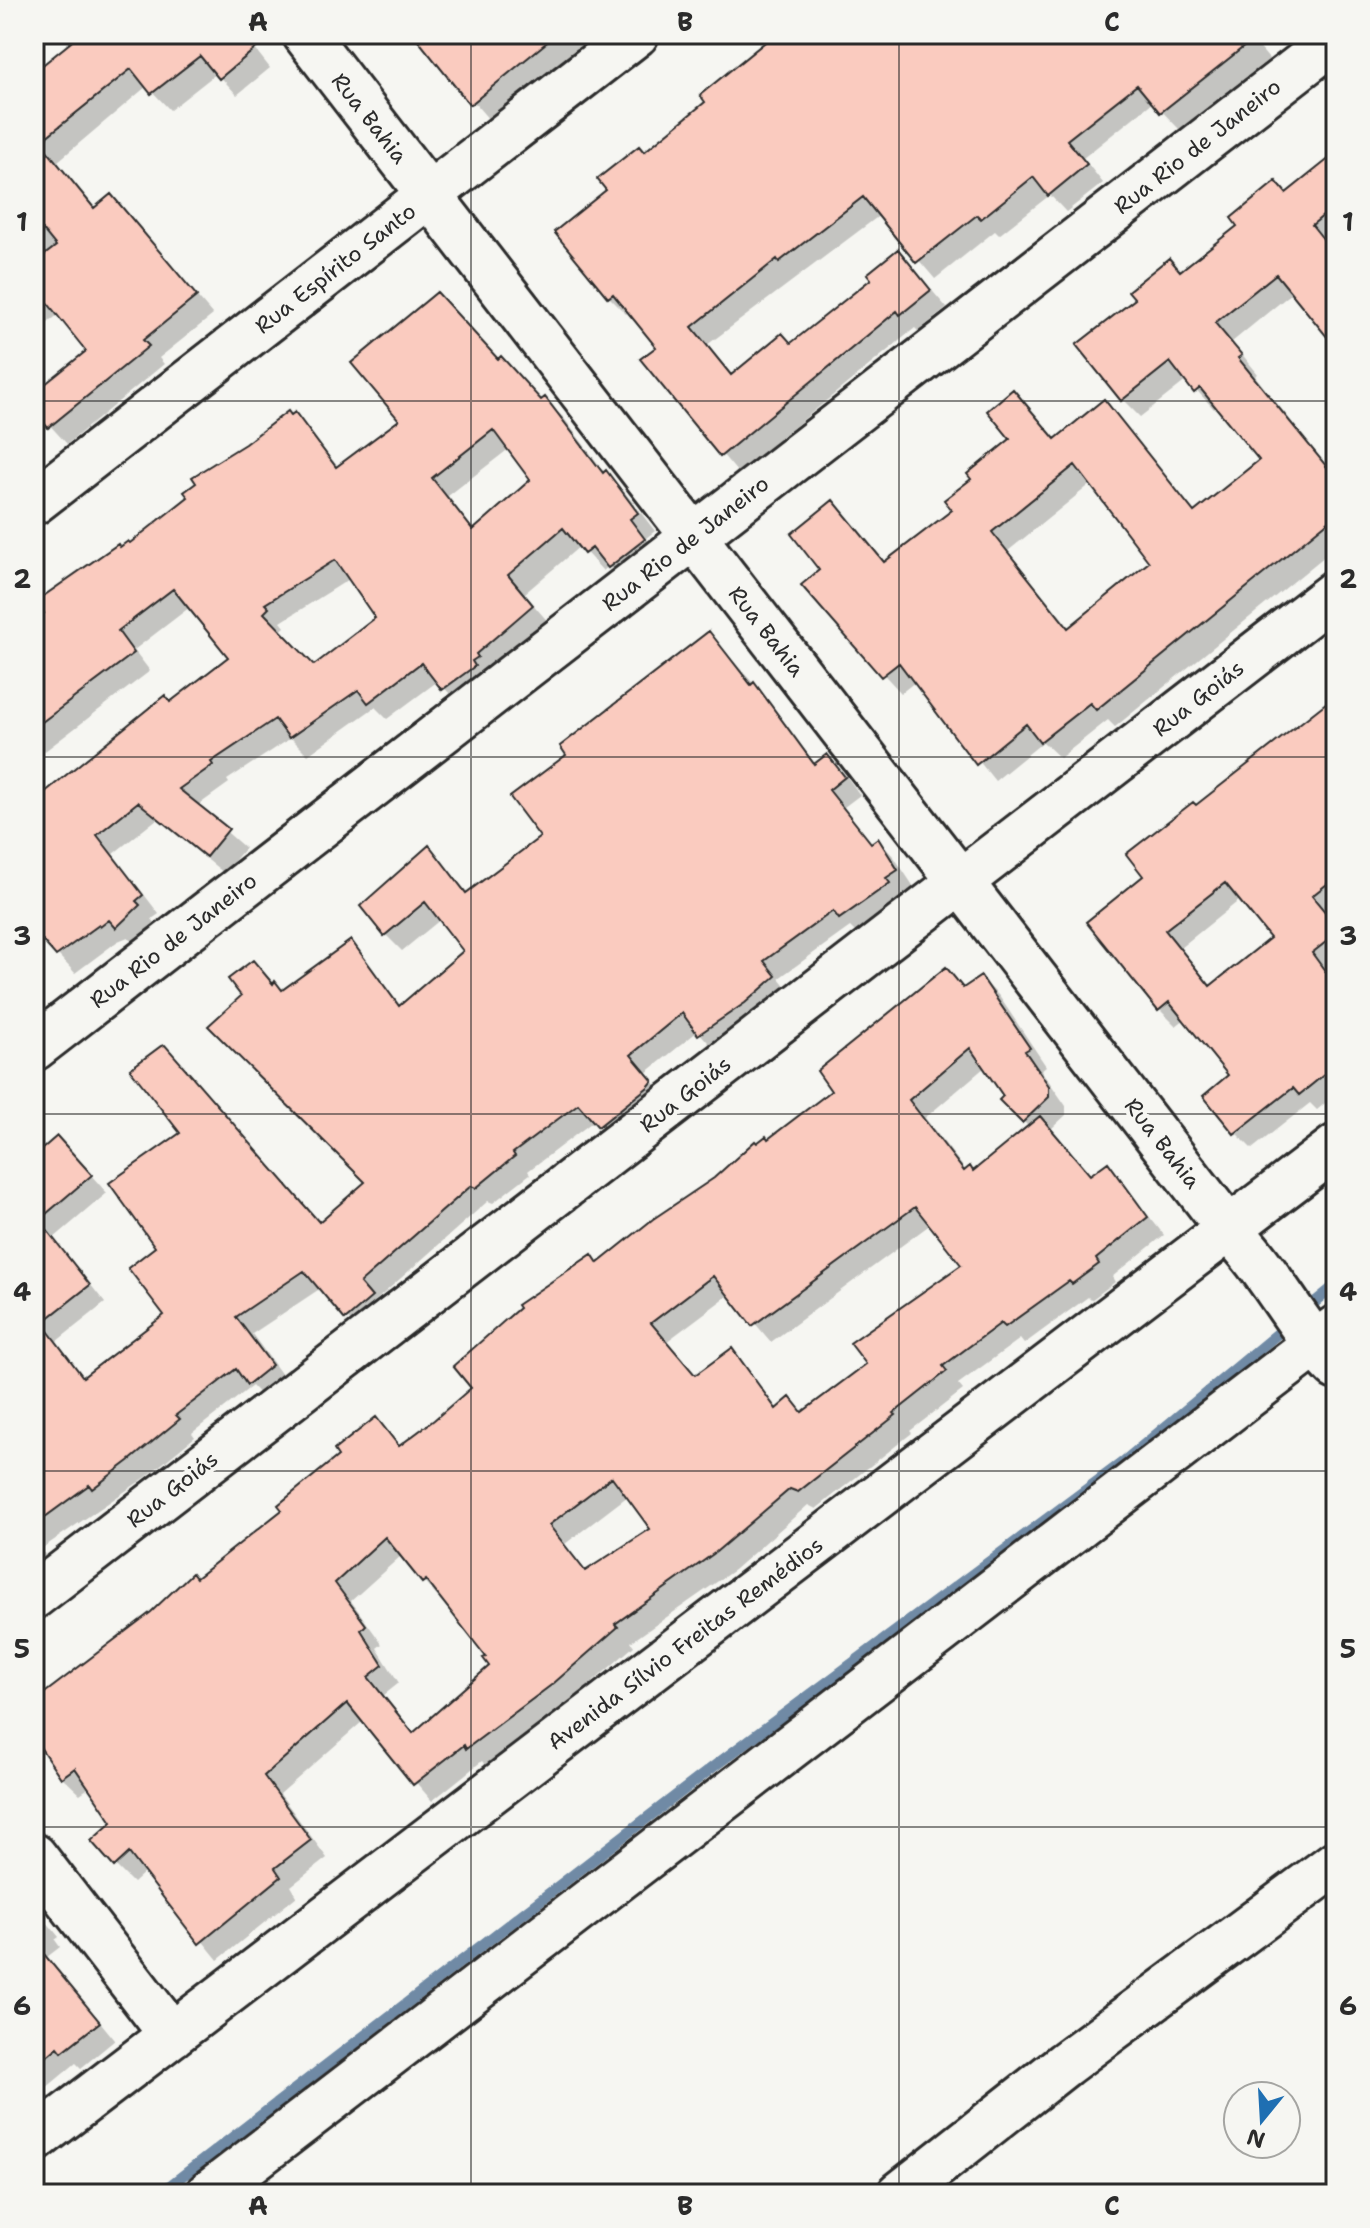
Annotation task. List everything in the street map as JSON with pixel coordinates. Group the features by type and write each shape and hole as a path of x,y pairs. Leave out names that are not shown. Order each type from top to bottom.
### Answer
{"street":[{"name":"Rua Bahia","path":"305,34 960,881 1322,1341"},
{"name":"Rua Espírito Santo","path":"34,502 636,34"},
{"name":"Rua Rio de Janeiro","path":"34,1048 1336,39"},
{"name":"Rua Goiás","path":"34,1596 1336,592"},
{"name":"Avenida Sílvio Freitas Remédios","path":"34,2140 1239,1239 1336,1147"},
{"path":"208,2194 1322,1341"},
{"path":"34,1856 172,2035"},
{"path":"900,2194 1065,2064 1336,1863"}],"building":[{"path":"81,34 273,34 219,79 200,56 151,94 131,69 40,142 94,208 111,194 197,296 143,340 149,346 48,428 34,411 34,393 86,351 34,286 34,263 56,246 34,219 34,72"},
{"path":"413,34 557,34 470,105"},
{"path":"775,34 1260,34 1160,113 1137,85 1067,140 1087,164 1048,196 1033,177 981,219 977,215 916,263 863,197 779,262 777,259 692,327 731,375 782,333 791,343 871,279 867,274 898,249 931,290 900,315 897,311 720,457 640,359 656,347 613,294 608,298 554,232 606,190 597,179 639,146 644,152 705,102 700,95"},
{"path":"1336,153 1336,205 1312,225 1336,255 1336,348 1276,274 1215,323 1242,355 1238,358 1336,478 1336,515 1096,710 1090,703 1040,742 1026,724 976,765 899,663 881,677 801,585 819,570 791,534 833,500 884,562 952,510 944,500 971,479 967,474 1010,439 987,411 1013,389 1055,439 1104,399 1194,512 1259,460 1200,388 1194,393 1170,362 1121,401 1076,345 1135,299 1128,291 1169,258 1180,271 1237,226 1231,218 1276,181 1286,193","holes":["1075,465 1149,562 1068,628 992,532"]},
{"path":"437,292 498,359 501,356 541,400 545,397 638,513 630,519 645,539 608,568 592,548 584,554 563,528 508,575 533,605 476,654 478,657 472,661 475,666 442,690 421,663 368,703 358,690 289,738 275,719 211,762 213,765 179,789 229,829 206,857 138,802 97,835 143,895 136,901 140,905 116,928 109,920 56,956 34,931 34,801 165,695 170,702 228,657 173,589 118,631 134,653 34,728 34,621 44,613 35,602 118,544 120,547 128,541 130,543 188,497 184,492 196,483 192,477 245,444 288,411 291,415 295,412 336,467 399,420 351,363","holes":["493,430 530,480 473,530 432,478","335,560 375,618 314,665 264,613 269,608 265,604"]},
{"path":"709,631 751,685 754,682 814,764 827,754 845,777 829,790 871,843 878,838 898,870 886,878 890,883 839,919 833,911 764,961 776,976 745,1003 698,1035 682,1013 631,1055 653,1081 648,1087 598,1127 578,1104 513,1153 515,1156 476,1188 471,1186 360,1283 372,1297 345,1320 304,1271 236,1317 272,1365 247,1385 236,1369 176,1415 180,1419 129,1461 92,1489 89,1485 34,1525 34,1156 57,1136 92,1175 39,1220 90,1285 42,1323 83,1377 164,1315 128,1268 155,1247 109,1183 180,1133 130,1069 161,1046 165,1045 319,1222 365,1182 208,1026 241,996 228,979 253,960 282,990 351,940 399,1006 463,951 425,902 384,936 360,906 429,845 466,893 540,837 510,797 566,755 560,746"},
{"path":"1336,695 1336,877 1312,896 1336,925 1336,934 1312,953 1336,986 1336,1065 1299,1095 1293,1088 1234,1134 1203,1096 1228,1075 1169,1002 1158,1011 1086,922 1143,876 1126,854 1193,802 1196,805","holes":["1225,883 1270,938 1210,986 1165,930"]},
{"path":"946,967 963,988 981,976 1030,1048 1025,1051 1049,1086 1049,1097 1022,1123 999,1100 1003,1096 970,1048 909,1100 964,1171 970,1166 973,1171 1040,1116 1090,1175 1108,1162 1148,1217 1096,1259 1099,1264 1072,1284 1069,1281 1005,1327 1001,1323 943,1366 947,1371 894,1413 896,1415 798,1492 790,1489 716,1552 615,1624 618,1627 554,1683 466,1749 464,1745 413,1785 347,1703 264,1776 311,1840 275,1868 281,1877 199,1944 129,1853 114,1867 91,1841 112,1822 75,1768 61,1778 34,1738 34,1701 151,1612 192,1573 196,1578 282,1510 278,1505 338,1456 334,1450 376,1417 399,1446 434,1420 471,1388 453,1366 519,1308 517,1305 592,1254 598,1263 653,1219 714,1178 755,1141 757,1143 766,1136 768,1139 831,1091 817,1071","holes":["915,1207 961,1265 850,1343 866,1364 802,1412 790,1397 776,1409 732,1348 695,1375 651,1323 713,1276 752,1326","612,1477 650,1529 585,1571 549,1525","385,1537 422,1583 426,1580 486,1657 483,1658 489,1666 413,1733 368,1677 383,1665 361,1630 366,1625 335,1583"]},
{"path":"34,1942 100,2022 62,2052 58,2047 34,2067"}],"waterway":[{"path":"1303,1312 1336,1285"},
{"path":"159,2194 717,1764 1122,1463 1289,1324"}]}
